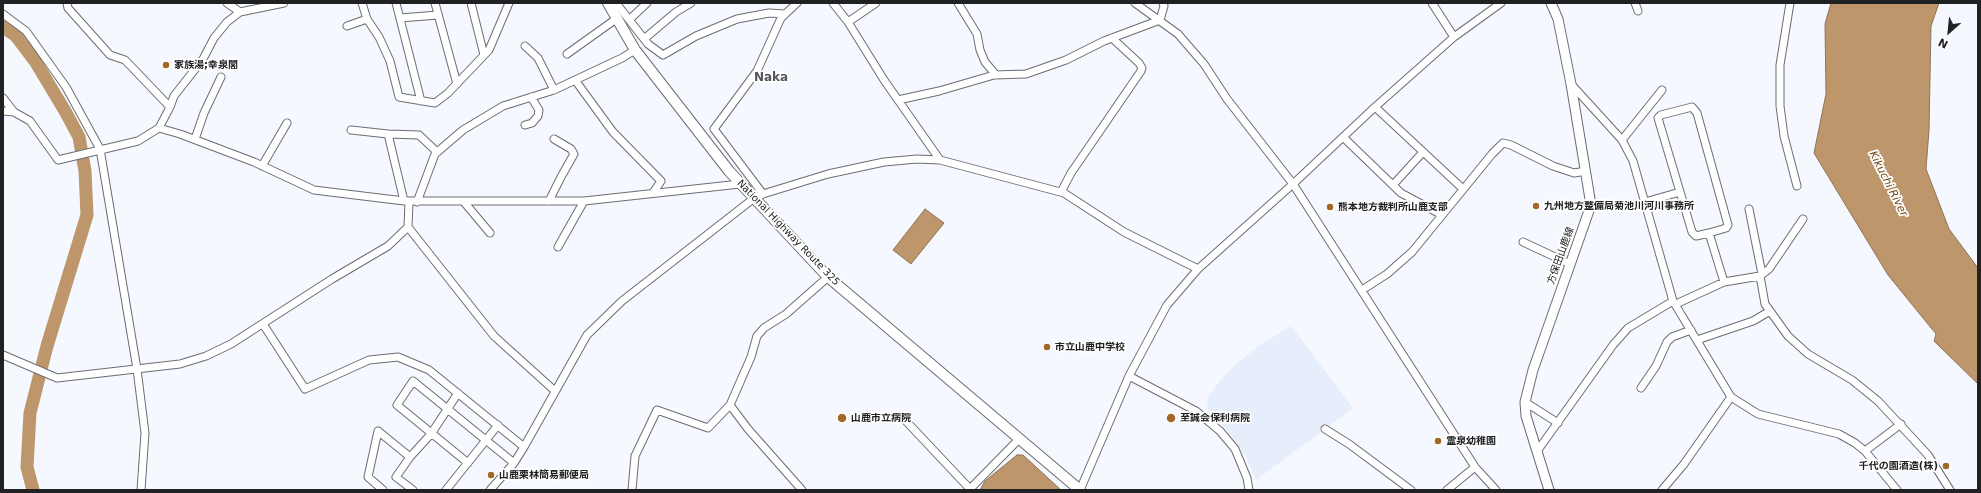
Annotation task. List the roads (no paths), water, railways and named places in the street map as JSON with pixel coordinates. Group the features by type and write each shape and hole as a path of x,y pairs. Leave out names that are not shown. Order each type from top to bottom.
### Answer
{"highway":[{"name":"National Highway Route 325","path":"608,3 635,50 700,135 753,200 828,276 1080,490"}],"main road":[{"name":"方保田山鹿線","path":"1549,490 1538,450 1526,416 1525,402 1533,370 1591,205 1571,84 1558,19 1551,3"}],"street":[{"path":"67,3 68,8 110,55 125,60 170,107"},
{"path":"227,3 240,12"},
{"path":"3,98 14,112 30,121 58,160 138,141 159,128 174,96 202,59 214,38 227,22 240,12 284,3"},
{"path":"362,3 367,19 379,37 390,61 399,97 435,103 457,84 489,50 509,3"},
{"path":"396,3 421,101"},
{"path":"435,3 457,84"},
{"path":"471,3 484,55"},
{"path":"616,3 630,19 644,39 658,53 666,54 696,36 737,19 769,13 785,14"},
{"path":"630,19 647,3"},
{"path":"644,39 676,12 691,3"},
{"path":"763,194 714,129 757,72 778,24 785,14 797,3"},
{"path":"833,3 848,22 898,100 940,160"},
{"path":"848,22 876,3"},
{"path":"958,3 977,34 980,50 985,62 996,75"},
{"path":"1135,3 1178,34 1204,64 1227,98 1293,184 1475,467 1496,490"},
{"path":"1160,20 1164,6 1163,3"},
{"path":"1432,3 1454,38"},
{"path":"1080,490 1129,376 1167,305 1198,269 1293,184 1375,107 1454,38 1501,3"},
{"path":"1635,3 1638,11"},
{"path":"1790,3 1780,65 1780,106 1784,136 1797,186"},
{"path":"3,14 26,31 66,87 100,149 137,369 145,432 141,490"},
{"path":"400,18 438,15"},
{"path":"347,26 367,19"},
{"path":"567,54 616,19"},
{"path":"898,100 939,91 996,75 1026,74 1066,60 1112,38 1160,20"},
{"path":"1061,192 1071,173 1142,68 1112,38"},
{"path":"525,46 538,58 554,90"},
{"path":"417,202 434,154 463,130 486,114 503,106 554,90 622,58 635,50"},
{"path":"195,139 204,113 221,77"},
{"path":"575,80 613,132 661,181 653,193"},
{"path":"1571,84 1622,140 1633,161 1675,302 1731,397 1758,414 1839,434 1855,443 1865,451 1897,490"},
{"path":"1622,140 1662,90"},
{"path":"525,126 532,123 538,116 539,110 531,97"},
{"path":"1692,106 1696,113 1728,225 1726,228 1709,233 1696,236 1692,232 1658,118 1661,115 1692,106"},
{"path":"1375,107 1463,189"},
{"path":"3,111 14,112"},
{"path":"262,166 287,123"},
{"path":"159,128 195,139 262,166 314,190 407,202 584,201 740,184"},
{"path":"351,130 388,134 419,135 437,152"},
{"path":"388,134 407,202 408,227 494,336 555,391"},
{"path":"1343,137 1401,193 1442,215"},
{"path":"549,201 574,154 571,149 554,139"},
{"path":"1362,290 1400,264 1492,154 1503,143 1511,145 1553,166 1574,173 1586,171"},
{"path":"1393,185 1423,152"},
{"path":"490,490 514,463 587,335 617,305 753,200 763,194 828,174 884,162 917,159 940,160 1061,192 1124,232 1198,269"},
{"path":"1645,202 1680,192"},
{"path":"558,247 584,201"},
{"path":"464,202 490,233"},
{"path":"1749,209 1765,304 1770,311 1788,336 1808,354 1852,380 1878,401 1901,424 1928,455 1950,490"},
{"path":"1538,450 1613,345 1628,328 1675,302 1724,282 1761,275 1769,269 1803,219"},
{"path":"3,355 57,378 180,364 206,356 231,344 332,279 388,246 408,227"},
{"path":"1709,233 1724,282"},
{"path":"1523,242 1570,264"},
{"path":"632,490 635,456 657,410 708,428 730,406 751,357 757,336 764,328 786,314 828,276"},
{"path":"1697,340 1753,321 1770,311"},
{"path":"263,324 305,389 369,360 398,357 429,370 524,447"},
{"path":"1641,388 1656,366 1667,342 1672,337 1691,330"},
{"path":"1129,376 1196,411 1215,427 1235,449 1247,478 1249,490"},
{"path":"468,463 397,405 413,381 514,463"},
{"path":"413,490 396,477 410,457 431,434 458,394"},
{"path":"1662,490 1684,464 1731,397"},
{"path":"1525,402 1558,422"},
{"path":"730,406 748,429 802,490"},
{"path":"906,420 970,489 1020,438"},
{"path":"1865,451 1901,424"},
{"path":"446,490 498,425"},
{"path":"1326,429 1349,444 1411,490"},
{"path":"383,490 368,477 378,431 410,457"},
{"path":"1447,490 1475,467"}],"water":[{"name":"Kikuchi River","path":"1831,3 1939,3 1931,26 1929,130 1926,169 1949,229 1978,268 1978,384 1934,341 1936,334 1888,275 1814,153 1826,94 1825,24"},
{"path":"925,209 944,223 911,264 893,250"},
{"path":"1017,455 1023,455 1061,490 980,490 985,481"}],"waterway":[{"path":"3,27 16,36 35,61 65,111 79,137 85,171 87,215 47,346 30,413 27,467 33,490"}],"place":[{"name":"家族湯;幸泉閣","path":"166,65"},
{"name":"九州地方整備局菊池川河川事務所","path":"1536,206"},
{"name":"熊本地方裁判所山鹿支部","path":"1330,207"},
{"name":"市立山鹿中学校","path":"1047,347"},
{"name":"山鹿市立病院","path":"842,418"},
{"name":"至誠会保利病院","path":"1171,418"},
{"name":"霊泉幼稚園","path":"1438,441"},
{"name":"千代の園酒造(株)","path":"1946,466"},
{"name":"山鹿栗林簡易郵便局","path":"491,475"}],"district":[{"name":"Naka","path":"771,78"}]}
